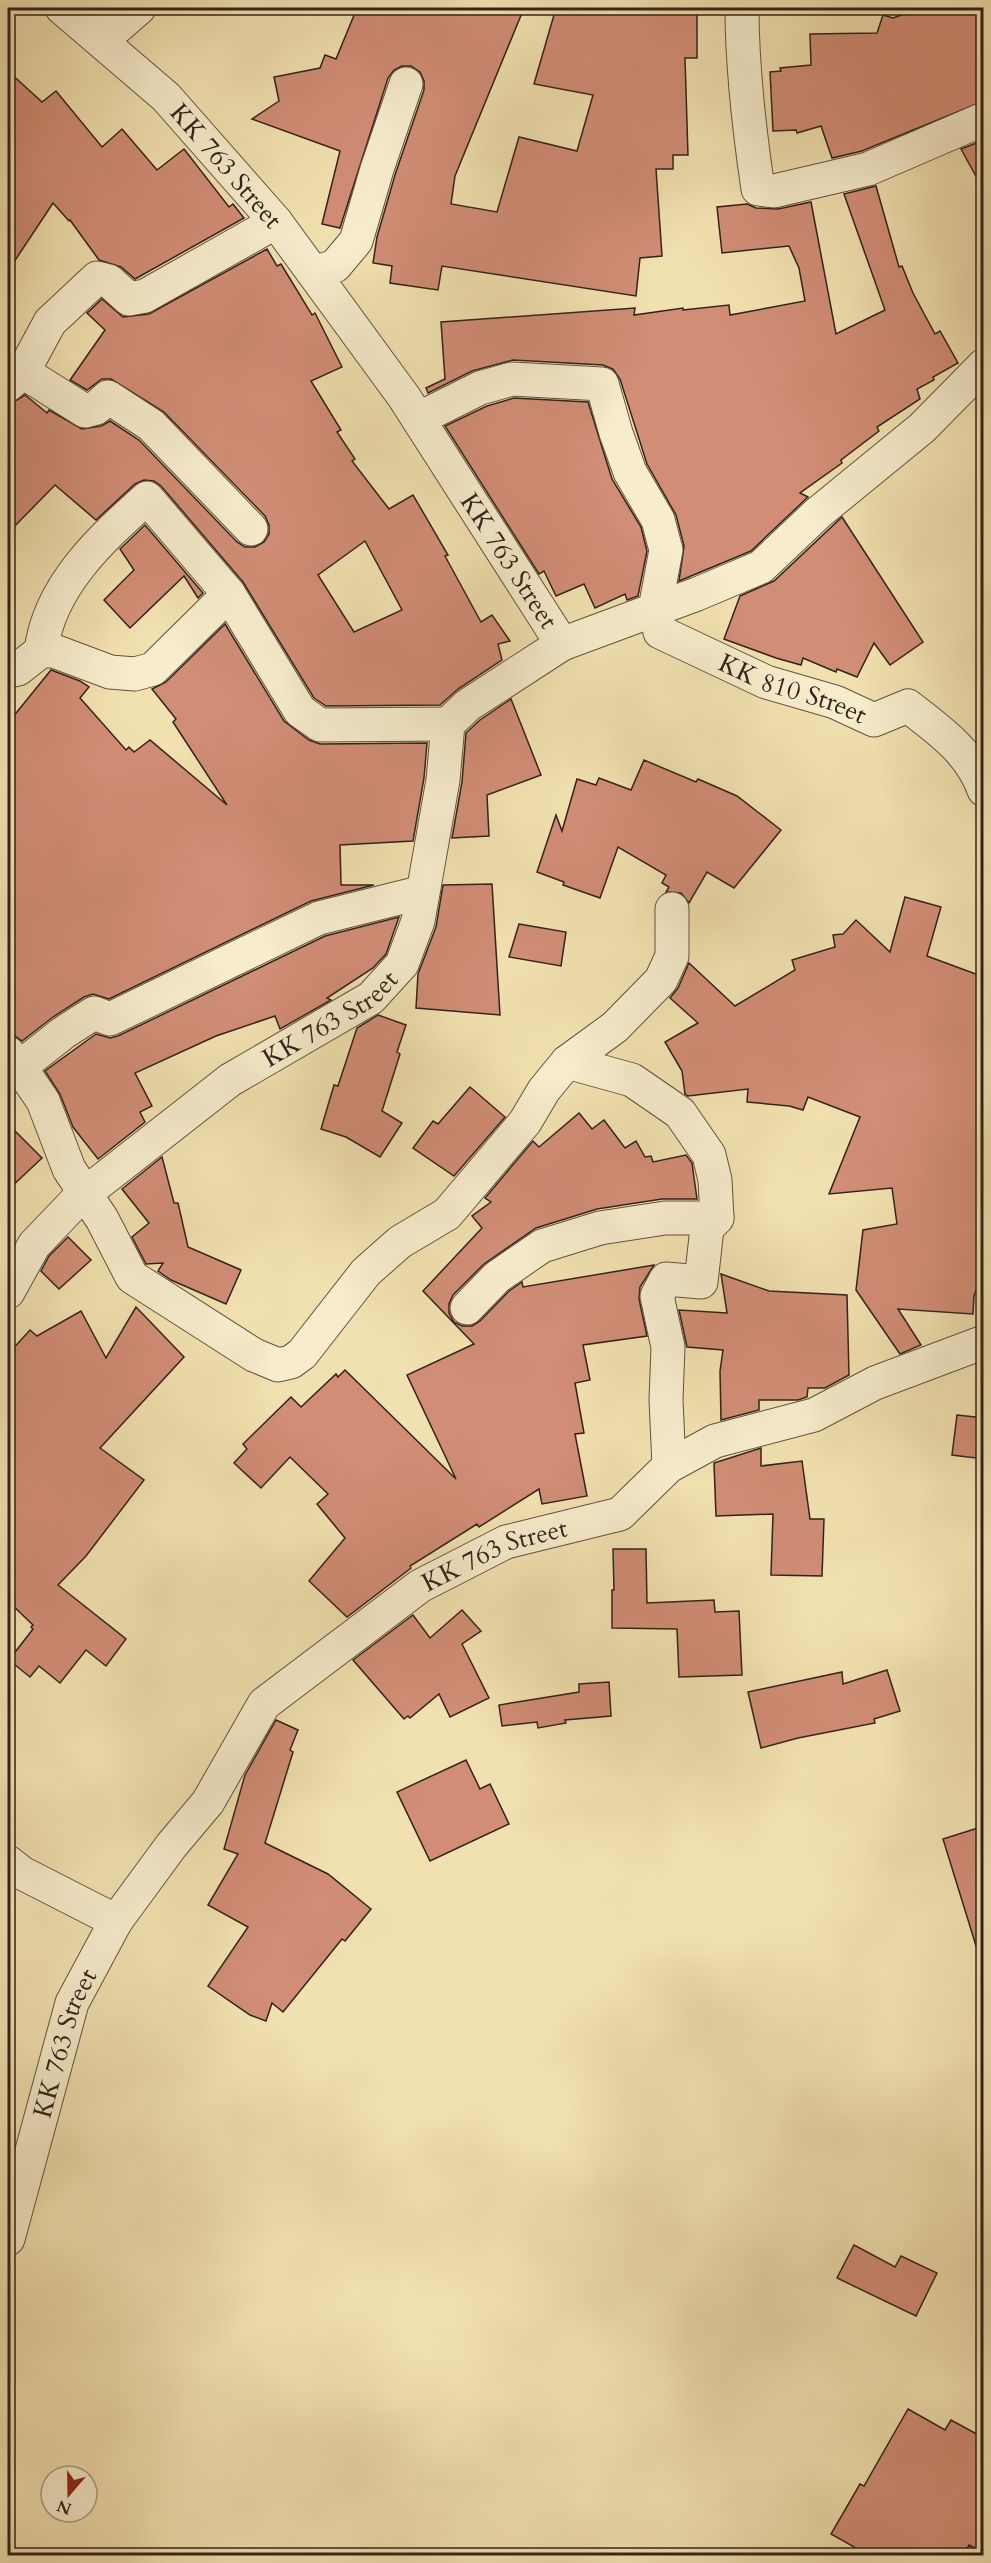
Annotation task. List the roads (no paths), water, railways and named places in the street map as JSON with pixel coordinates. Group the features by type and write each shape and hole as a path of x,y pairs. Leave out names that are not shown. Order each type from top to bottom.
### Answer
{"street":[{"name":"KK 763 Street","path":"8,1292 34,1245 86,1193 230,1080 371,998 402,964 418,921 443,780 448,724 468,705 562,644 404,397 276,222 166,97 62,8"},
{"path":"92,32 116,28 139,8"},
{"path":"742,8 742,51 747,113 758,189 774,191 868,169 984,118"},
{"path":"314,273 335,266 356,241 377,169 406,84"},
{"path":"251,529 151,425 108,397 96,408 85,411 17,368 51,322 97,278 109,281 129,299 145,296 276,222"},
{"path":"562,644 761,567 818,513 922,428 984,365"},
{"path":"418,419 480,388 512,379 602,384 630,472 658,520 666,550 655,609"},
{"path":"40,651 42,636 66,582 96,544 147,498 229,594 300,711 320,725 448,724"},
{"path":"8,671 18,669 40,651 54,651 110,672 135,674 153,669 229,594"},
{"name":"KK 810 Street","path":"655,609 660,632 766,682 835,702 874,720 908,706 955,743 977,771 984,790"},
{"path":"423,892 319,918 110,1018 94,1013 14,1060 43,1101 69,1169 86,1193 132,1276 254,1355 278,1365 291,1362 302,1354 366,1272 400,1242 447,1214 525,1122 544,1090 567,1062 615,1027 661,980 672,956 672,909"},
{"path":"567,1062 632,1080 680,1113 709,1155 715,1180 717,1218 707,1228 700,1282 666,1279 657,1296 668,1347 666,1400 669,1466"},
{"path":"467,1308 497,1277 542,1246 600,1228 665,1218 717,1218"},
{"name":"KK 763 Street","path":"8,2239 72,2003 116,1922 171,1846 208,1802 264,1704 420,1586 506,1542 620,1514 669,1466 716,1441 814,1415 875,1383 984,1342"},
{"path":"8,1862 22,1873 116,1922"}]}
